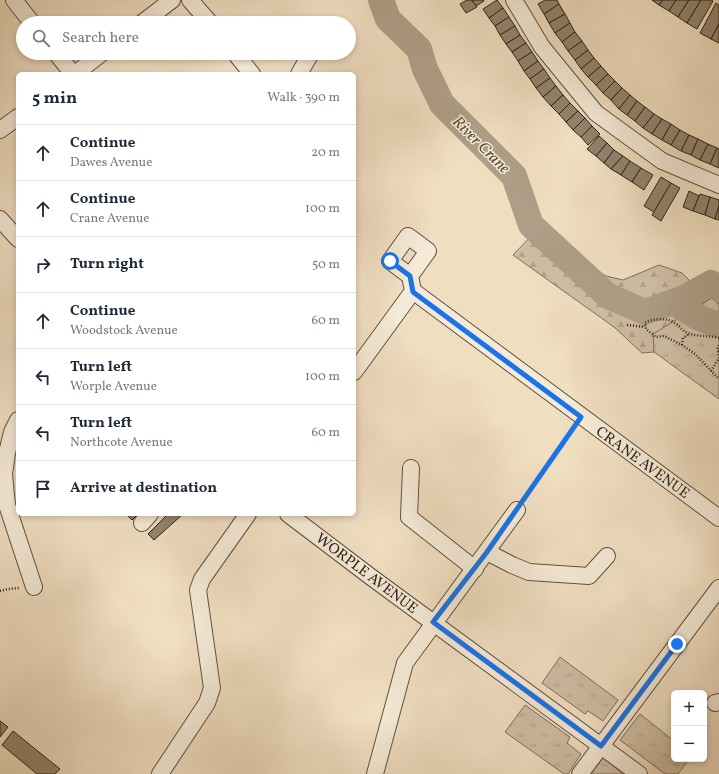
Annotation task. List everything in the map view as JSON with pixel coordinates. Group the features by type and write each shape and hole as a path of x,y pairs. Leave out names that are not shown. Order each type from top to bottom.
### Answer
{"street":[{"path":"14,0 27,16"},
{"path":"151,16 172,0"},
{"path":"190,0 204,16"},
{"path":"514,0 542,47 596,113 662,162 719,185"},
{"path":"62,60 72,72"},
{"path":"77,72 93,60"},
{"path":"241,60 250,72"},
{"path":"300,72 306,60"},
{"path":"0,130 16,118"},
{"path":"0,219 16,237"},
{"path":"356,369 413,292 410,276"},
{"name":"CRANE AVENUE","path":"413,292 719,518"},
{"path":"16,424 12,432 4,474 7,505 34,586"},
{"path":"411,468 409,517 475,569"},
{"path":"375,774 405,663 433,622 475,569 517,510"},
{"path":"160,774 207,704 212,688 198,590 202,578 247,516"},
{"name":"WORPLE AVENUE","path":"291,516 639,774"},
{"path":"487,552 529,572 589,576 607,556"},
{"path":"580,774 719,588"}],"path":[{"path":"644,327 645,323 648,321 662,319 674,322 683,331 689,334 719,338"},
{"path":"627,325 644,327 656,337 664,336 682,345 695,354 719,379"},
{"path":"682,345 684,338 689,334"},
{"path":"711,371 719,358 717,348 719,345"},
{"path":"517,510 581,417"},
{"path":"0,591 34,586"}],"green space":[{"path":"534,233 606,276 623,280 659,265 682,273 697,288 719,287 719,304 711,298 653,334 654,352 642,353 614,327 513,255"},
{"path":"712,298 719,304 719,399 654,352 652,334"},
{"path":"560,657 618,700 603,721 588,711 585,714 542,683"},
{"path":"525,705 570,737 567,743 581,754 568,774 564,774 505,732"},
{"path":"640,714 671,739 671,762 687,762 678,774 665,774 620,740"},
{"path":"603,758 623,774 591,774"}],"building":[{"path":"467,0 472,0 477,7 466,13 460,4"},
{"path":"472,0 483,0 484,1 476,6"},
{"path":"497,0 503,8 489,18 483,9"},
{"path":"545,0 557,0 559,4 544,14 538,4"},
{"path":"652,0 663,0 659,5"},
{"path":"663,0 676,0 669,11 659,5"},
{"path":"676,0 689,0 678,17 669,11"},
{"path":"689,0 701,0 687,23 678,17"},
{"path":"701,0 713,1 697,29 687,23"},
{"path":"716,3 719,5 719,24 711,39 700,33"},
{"path":"559,4 565,14 549,23 544,14"},
{"path":"503,8 509,17 495,26 489,18"},
{"path":"565,14 570,23 555,33 549,23"},
{"path":"509,17 515,26 500,35 495,26"},
{"path":"570,23 575,32 562,42 555,33"},
{"path":"719,24 719,43 711,39"},
{"path":"515,26 520,35 506,44 500,35"},
{"path":"575,32 582,41 568,51 562,42"},
{"path":"520,35 526,43 512,52 506,44"},
{"path":"582,41 588,50 575,60 568,51"},
{"path":"526,43 532,52 518,61 512,52"},
{"path":"588,50 594,58 581,69 575,60"},
{"path":"532,52 538,61 524,71 518,61"},
{"path":"594,58 601,66 588,77 581,69"},
{"path":"538,61 544,69 530,79 524,71"},
{"path":"601,66 608,74 596,85 588,77"},
{"path":"544,69 550,78 536,88 530,79"},
{"path":"608,74 615,81 603,93 596,85"},
{"path":"550,78 556,86 543,97 536,88"},
{"path":"615,81 622,88 611,100 603,93"},
{"path":"556,86 563,95 551,106 543,97"},
{"path":"622,88 630,95 619,109 611,100"},
{"path":"563,95 570,103 559,114 551,106"},
{"path":"630,95 637,101 627,115 619,109"},
{"path":"637,101 645,107 635,121 627,115"},
{"path":"570,103 578,111 566,122 559,114"},
{"path":"645,107 654,114 643,128 635,121"},
{"path":"578,111 585,118 573,130 566,122"},
{"path":"654,114 662,119 652,134 643,128"},
{"path":"585,118 592,126 581,137 573,130"},
{"path":"662,119 671,124 662,140 652,134"},
{"path":"671,124 680,130 671,145 662,140"},
{"path":"592,126 600,134 588,145 581,137"},
{"path":"680,130 689,135 681,151 671,145"},
{"path":"689,135 698,139 691,155 681,151"},
{"path":"599,136 607,143 596,156 587,149"},
{"path":"698,139 708,144 700,160 691,155"},
{"path":"607,143 614,150 604,163 596,156"},
{"path":"708,144 717,148 710,164 700,160"},
{"path":"717,148 719,149 719,168 710,164"},
{"path":"614,150 623,156 611,169 604,163"},
{"path":"623,156 630,161 621,175 611,169"},
{"path":"630,161 641,168 632,182 621,175"},
{"path":"641,168 653,175 644,190 632,182"},
{"path":"661,177 671,183 654,212 644,206"},
{"path":"671,183 680,188 661,221 652,215"},
{"path":"689,191 699,196 693,211 683,207"},
{"path":"700,194 710,197 705,215 693,211"},
{"path":"710,197 719,200 719,206 715,219 705,215"},
{"path":"719,206 719,220 715,219"},
{"path":"128,516 136,516 132,520"},
{"path":"166,516 181,516 154,540 148,534"},
{"path":"0,721 8,727 0,737"},
{"path":"13,731 60,769 55,774 37,774 2,745"}],"waterway":[{"name":"River Crane","path":"381,0 388,19 419,49 425,69 442,104 514,176 531,225 608,296 645,312 684,298 711,283 719,288"},
{"path":"673,302 697,317 719,325"}],"route":[{"path":"390,261 410,276 413,292 581,417 475,569 433,622 601,746 677,644"}]}
